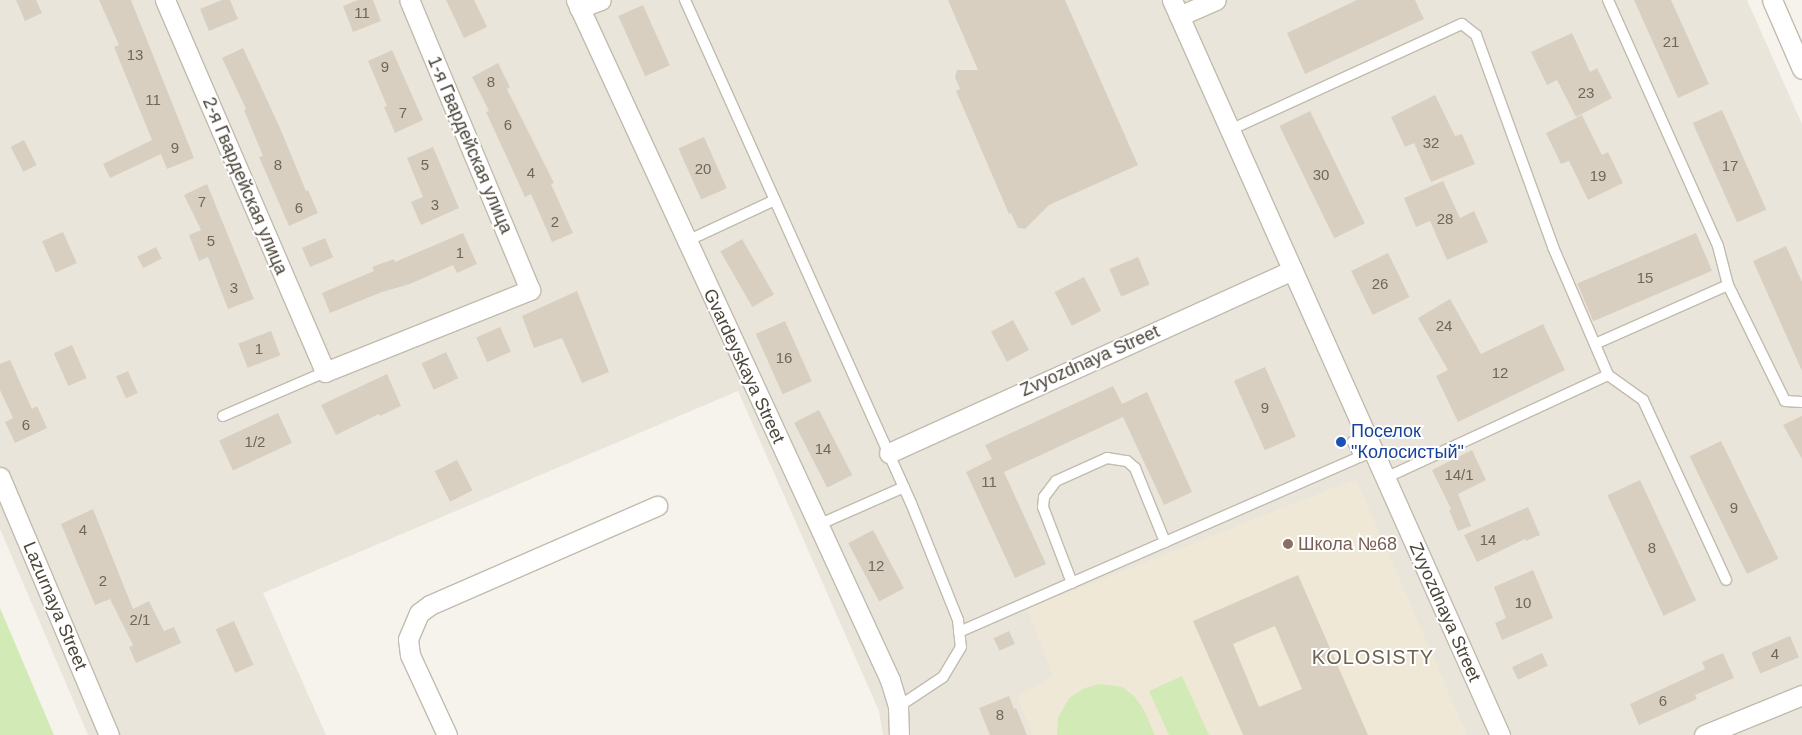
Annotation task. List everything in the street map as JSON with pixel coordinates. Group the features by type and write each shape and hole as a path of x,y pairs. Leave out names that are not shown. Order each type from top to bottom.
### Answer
{"street":[{"name":"2-я Гвардейская улица","path":"164,0 325,372"},
{"name":"1-я Гвардейская улица","path":"325,372 530,290 409,0"},
{"path":"577,4 601,0"},
{"path":"1175,8 1216,0"},
{"path":"1772,0 1802,69"},
{"name":"Gvardeyskaya Street","path":"577,4 890,680 898,707 899,735"},
{"name":"Zvyozdnaya Street","path":"1175,8 1292,270 1367,448 1385,478 1500,735"},
{"name":"Zvyozdnaya Street","path":"889,452 1292,270"},
{"name":"Lazurnaya Street","path":"0,477 109,735"},
{"path":"447,735 410,655 408,639 420,613 430,605 657,506"},
{"path":"1704,735 1802,695"}],"lane":[{"path":"685,0 889,452 958,620 961,647 943,677 898,707"},
{"path":"1608,0 1718,246 1728,285 1785,401 1802,402"},
{"path":"1230,130 1462,24 1476,35 1552,246 1608,375 1643,400 1726,580"},
{"path":"687,241 775,200"},
{"path":"1595,344 1728,285"},
{"path":"223,416 325,372"},
{"path":"1385,478 1608,375"},
{"path":"959,632 1165,542 1367,448"},
{"path":"1072,583 1043,507 1044,496 1056,481 1107,458 1127,461 1135,468 1165,542"},
{"path":"818,525 904,487"}],"shaded area":[{"path":"0,0 1747,0 1802,124 1802,735 883,735 879,711 738,391 263,593 326,735 88,735 0,529"},
{"name":"Школа №68","path":"1356,479 1467,735 1033,735 1017,697 1053,676 1027,609"}],"green space":[{"path":"0,608 54,735 0,735"},
{"path":"1182,676 1209,735 1169,735 1149,691"},
{"path":"1100,684 1122,687 1134,696 1143,708 1155,735 1057,735 1058,718 1069,698 1085,688"}],"building":[{"path":"16,0 36,0 42,13 25,21"},
{"path":"99,0 131,0 194,158 167,169 161,154 110,178 103,164 152,140 114,47 119,45"},
{"path":"222,0 230,0 238,19 209,31 200,9"},
{"path":"358,0 373,0 381,21 353,32 343,6"},
{"path":"446,0 474,0 487,27 464,38"},
{"path":"948,0 1065,0 1138,165 1049,205 1025,229 1018,228 1011,213 1009,214 956,91 960,89 955,77 957,70 978,70"},
{"path":"1357,0 1415,0 1424,19 1305,74 1287,33"},
{"path":"1634,0 1671,0 1709,84 1678,98"},
{"path":"643,5 670,65 645,76 618,16"},
{"path":"1572,33 1590,72 1597,68 1612,98 1576,117 1557,80 1547,85 1531,52"},
{"path":"243,48 280,128 306,191 308,190 318,213 289,226 259,157 263,156 244,110 246,109 222,58"},
{"path":"392,50 423,120 395,133 384,107 387,106 368,61"},
{"path":"498,63 510,87 507,89 554,183 551,184 573,233 552,242 531,194 525,197 486,112 489,111 472,77"},
{"path":"1435,95 1455,136 1462,134 1475,164 1431,182 1414,143 1405,147 1391,117"},
{"path":"1722,110 1766,210 1737,223 1693,123"},
{"path":"1310,111 1365,223 1334,238 1279,126"},
{"path":"1582,115 1602,155 1608,152 1623,183 1588,200 1569,161 1561,164 1546,133"},
{"path":"704,137 727,188 701,200 678,148"},
{"path":"24,140 37,165 23,172 11,147"},
{"path":"433,147 459,208 421,225 411,202 423,197 407,158"},
{"path":"1443,181 1460,218 1474,211 1488,242 1447,260 1430,221 1416,227 1404,198"},
{"path":"207,184 254,299 228,309 208,257 199,261 189,235 201,230 184,195"},
{"path":"63,232 77,263 56,272 42,241"},
{"path":"463,233 477,264 457,273 453,265 410,284 382,292 330,313 322,293 374,271 372,267 394,259 395,262"},
{"path":"1696,233 1712,271 1593,321 1577,283"},
{"path":"325,238 333,257 310,267 302,248"},
{"path":"742,239 774,294 752,307 720,252"},
{"path":"1786,246 1802,282 1802,371 1753,261"},
{"path":"156,247 162,259 143,268 137,257"},
{"path":"1388,253 1409,297 1373,315 1351,271"},
{"path":"1138,257 1150,285 1121,297 1109,269"},
{"path":"1084,277 1101,311 1072,326 1055,292"},
{"path":"577,291 609,372 582,383 562,338 534,348 522,316"},
{"path":"1450,299 1481,354 1543,324 1565,370 1458,422 1436,376 1448,370 1418,318"},
{"path":"1013,320 1029,350 1007,362 991,332"},
{"path":"785,321 812,381 783,394 756,334"},
{"path":"500,327 511,352 487,362 476,338"},
{"path":"271,331 280,355 248,368 238,344"},
{"path":"72,345 87,378 68,386 54,353"},
{"path":"446,352 458,378 434,390 422,363"},
{"path":"10,360 32,409 37,406 47,428 15,443 5,422 13,418 0,390 0,364"},
{"path":"1265,367 1296,436 1265,450 1234,381"},
{"path":"128,371 138,393 126,398 116,376"},
{"path":"387,374 401,406 380,416 379,414 336,435 321,405"},
{"path":"1113,386 1122,404 1147,392 1192,492 1164,505 1123,417 1004,472 1046,564 1015,578 966,472 992,459 985,445"},
{"path":"819,410 852,475 827,488 794,423"},
{"path":"278,413 292,443 233,470 219,440"},
{"path":"1802,416 1802,459 1783,425"},
{"path":"1721,441 1778,559 1747,574 1690,456"},
{"path":"1472,450 1486,480 1458,494 1471,526 1458,531 1449,510 1451,509 1432,470"},
{"path":"457,460 472,490 450,502 435,471"},
{"path":"1640,480 1696,601 1664,616 1607,495"},
{"path":"1528,507 1540,535 1526,541 1525,539 1477,562 1464,535"},
{"path":"93,509 133,609 149,601 164,631 174,627 181,643 136,663 129,647 133,645 110,599 95,605 61,524"},
{"path":"873,530 904,588 879,601 848,543"},
{"path":"1533,570 1553,618 1502,640 1495,623 1506,618 1494,587"},
{"path":"1298,575 1368,735 1243,735 1193,621","holes":["1275,626 1302,689 1259,707 1233,644"]},
{"path":"234,621 254,665 235,673 216,629"},
{"path":"1009,631 1015,644 1000,651 994,638"},
{"path":"1790,636 1799,657 1760,674 1751,652"},
{"path":"1542,653 1548,666 1518,680 1512,667"},
{"path":"1723,653 1734,678 1695,695 1697,699 1639,725 1630,704 1705,669 1702,662"},
{"path":"1009,696 1027,735 990,735 979,708"}],"place":[{"name":"Поселок \"Колосистый\"","path":"1341,442"},
{"name":"Школа №68","path":"1288,544"}],"district":[{"name":"KOLOSISTY","path":"1373,657"}]}
